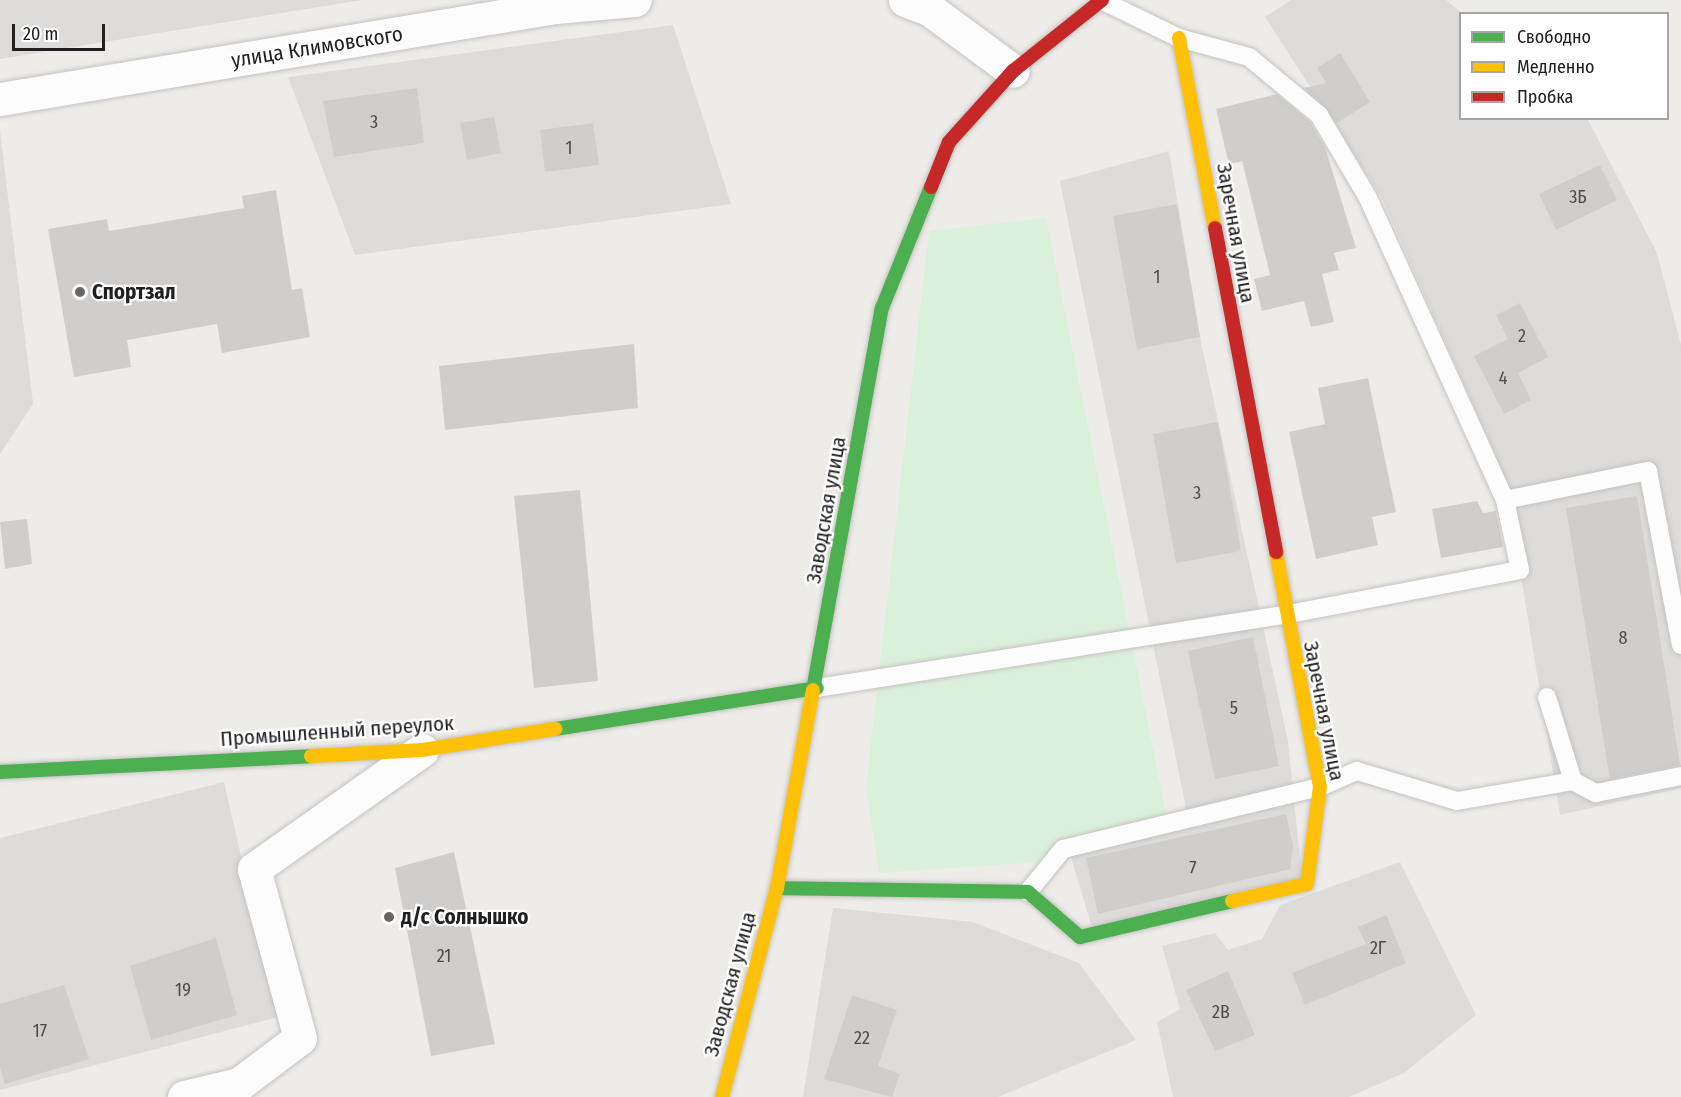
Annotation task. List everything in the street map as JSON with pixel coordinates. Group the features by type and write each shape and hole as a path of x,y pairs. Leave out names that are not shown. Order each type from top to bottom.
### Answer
{"street":[{"name":"улица Климовского","path":"0,99 555,7 635,0"},
{"path":"905,0 929,9 1013,71"},
{"name":"Заводская улица","path":"722,1097 777,888 817,688 882,308 949,142 1013,71 1102,0"},
{"name":"Заречная улица","path":"1028,892 1080,937 1307,884 1320,787 1284,615 1179,38"},
{"name":"Промышленный переулок","path":"0,772 422,750 817,688"},
{"path":"184,1097 239,1084 300,1038 254,869 422,750"},
{"path":"777,888 1028,892"}],"lane":[{"path":"817,688 1284,615 1520,570 1505,500 1368,198 1319,116 1249,57 1179,38 1102,0"},
{"path":"1505,500 1648,471 1681,645"},
{"path":"1547,697 1573,782"},
{"path":"1028,892 1063,849 1320,787 1357,771 1457,801 1573,782 1596,793 1681,776"}],"shaded area":[{"path":"0,0 362,0 0,59"},
{"path":"1291,0 1446,0 1461,12 1459,120 1588,120 1657,253 1681,345 1681,788 1560,815 1520,570 1493,450 1382,198 1265,17"},
{"path":"673,25 731,204 355,255 288,77"},
{"path":"0,130 33,404 0,454"},
{"path":"1169,151 1202,347 1288,741 1302,879 1092,927 1067,844 1188,819 1060,181"},
{"path":"224,782 278,1017 0,1090 0,838"},
{"path":"1400,862 1476,1015 1404,1073 1349,1097 1173,1097 1157,1022 1180,1009 1162,946 1215,933 1228,950 1262,939 1280,905"},
{"path":"833,908 973,922 1079,963 1136,1040 998,1097 803,1097"}],"green space":[{"path":"1046,218 1170,833 1027,863 879,873 866,787 929,231"}],"building":[{"path":"1340,53 1370,102 1337,123 1304,88 1326,83 1317,68"},
{"path":"417,88 424,143 334,157 323,101"},
{"path":"1277,94 1310,122 1325,147 1356,248 1334,253 1339,270 1322,274 1334,322 1311,327 1304,301 1262,311 1254,279 1270,275 1242,161 1229,165 1216,109"},
{"path":"494,117 501,153 467,160 460,123"},
{"path":"593,123 599,165 545,172 540,130"},
{"path":"1600,165 1617,200 1556,230 1539,194"},
{"path":"276,190 292,290 302,288 310,337 222,353 217,324 127,340 131,367 74,377 48,229 107,219 109,231 244,208 242,196"},
{"path":"1177,204 1200,337 1137,349 1113,216"},
{"path":"1520,303 1548,357 1518,373 1531,400 1504,414 1474,356 1508,339 1496,315"},
{"path":"634,344 638,408 445,430 439,366"},
{"path":"1368,378 1396,512 1372,517 1378,545 1316,559 1289,432 1325,424 1318,388"},
{"path":"1218,422 1241,551 1176,563 1153,434"},
{"path":"580,490 598,681 534,688 514,496"},
{"path":"1637,496 1680,765 1610,779 1566,508"},
{"path":"1477,501 1483,513 1496,511 1503,547 1441,558 1432,509"},
{"path":"27,519 32,564 5,569 0,522"},
{"path":"1253,637 1279,766 1215,779 1188,651"},
{"path":"1286,814 1293,846 1290,869 1098,914 1086,858"},
{"path":"454,852 495,1044 431,1056 395,868"},
{"path":"1386,915 1406,963 1305,1005 1292,973 1366,944 1358,927"},
{"path":"216,938 237,1015 151,1040 130,966"},
{"path":"1228,971 1255,1035 1215,1051 1186,990"},
{"path":"64,985 89,1059 5,1084 0,1067 0,1004"},
{"path":"852,995 897,1010 878,1066 900,1074 892,1097 824,1079"}],"traffic: fast":[{"path":"813,690 882,308 931,187"},
{"path":"555,729 817,688"},
{"path":"0,772 311,756"},
{"path":"777,888 1028,892 1080,937 1232,901"}],"traffic: slow":[{"path":"1179,38 1215,228"},
{"path":"1232,901 1307,884 1320,787 1276,552"},
{"path":"722,1097 777,888 813,690"},
{"path":"311,756 422,750 555,729"}],"traffic: jam":[{"path":"931,187 949,142 1013,71 1102,0"},
{"path":"1215,228 1276,552"}],"place":[{"name":"Спортзал","path":"80,292"},
{"name":"д/с Солнышко","path":"389,917"}]}
